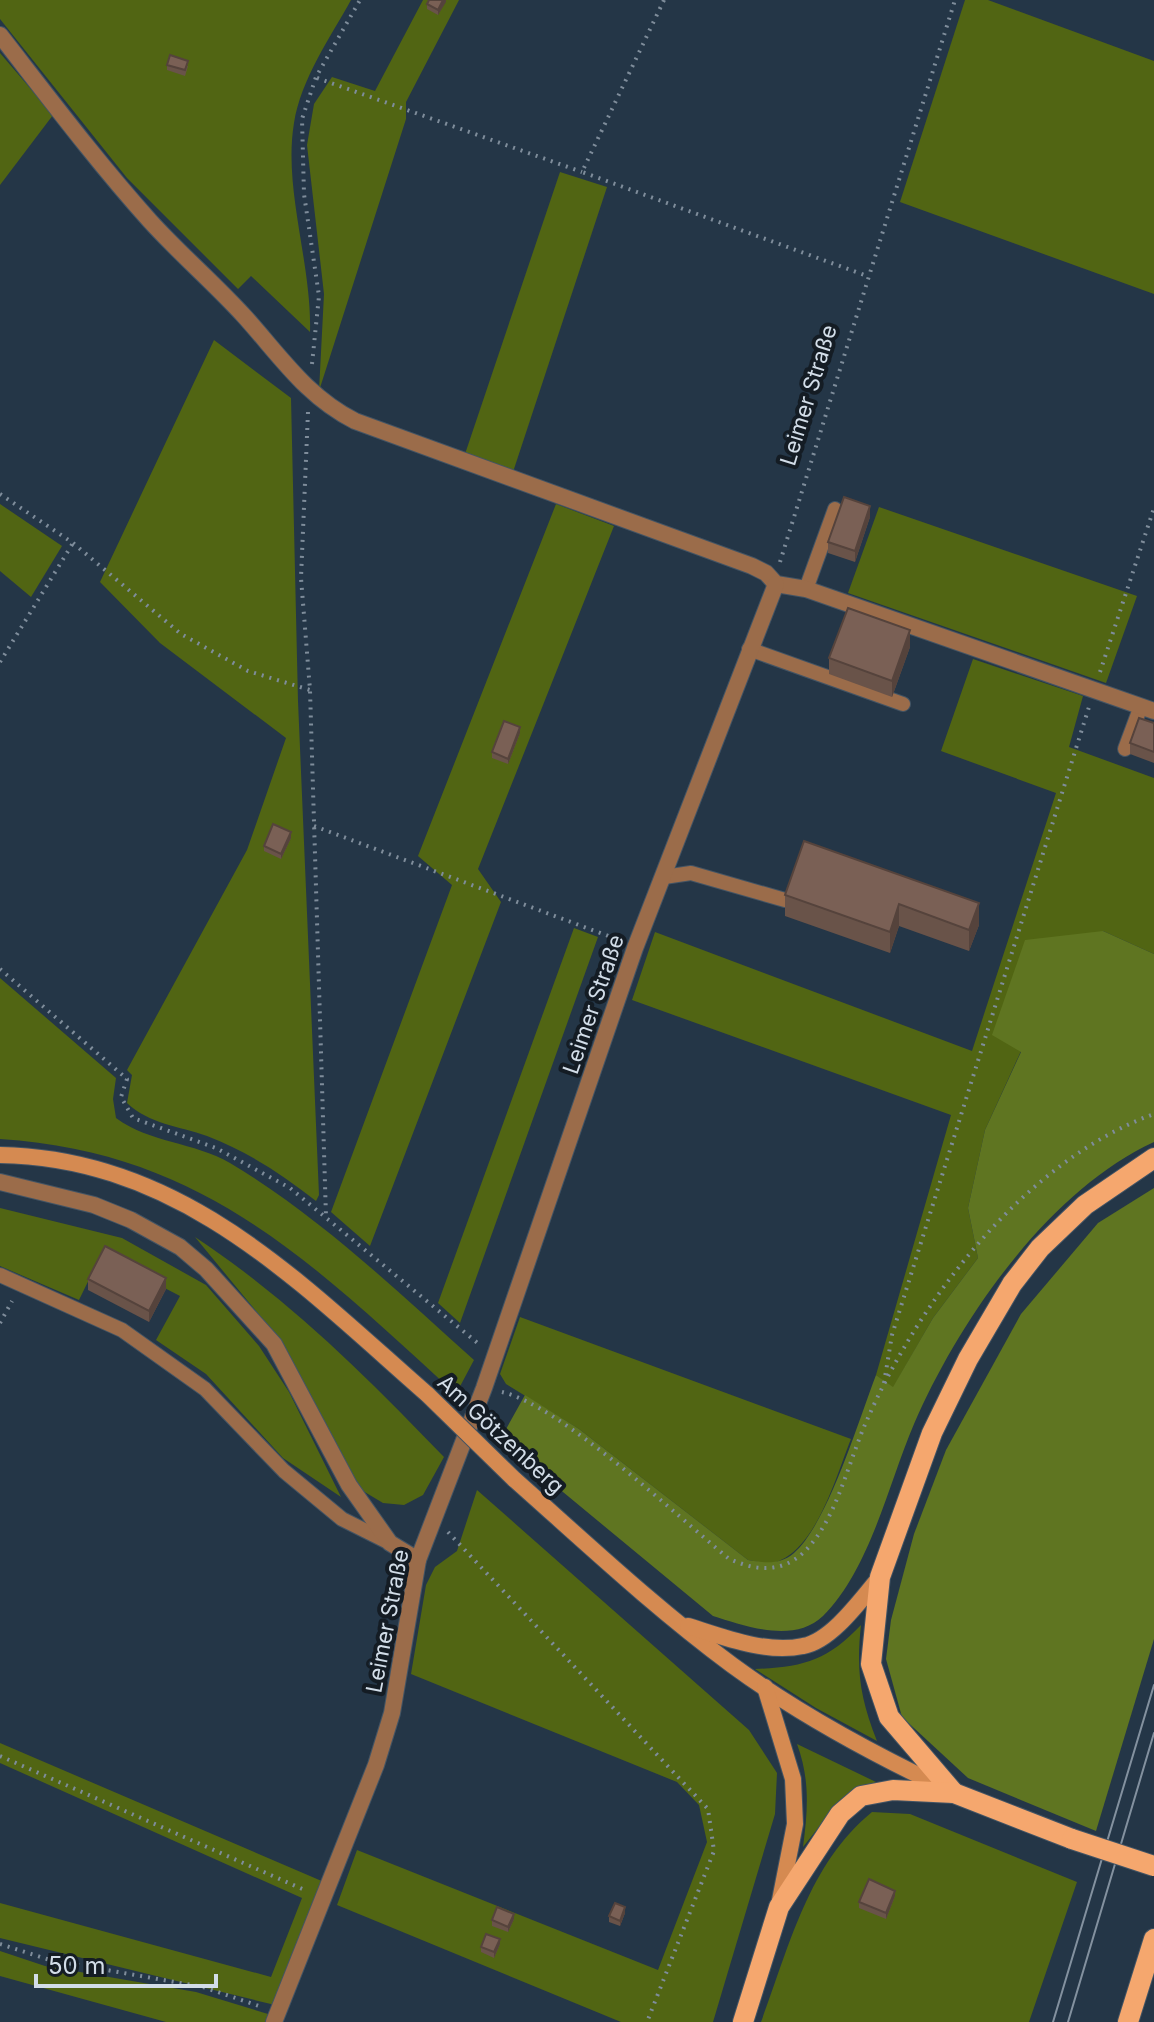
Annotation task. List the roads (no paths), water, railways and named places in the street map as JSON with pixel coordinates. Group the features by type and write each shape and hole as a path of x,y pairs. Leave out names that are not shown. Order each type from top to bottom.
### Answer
{"main road":[{"path":"954,1793 889,1717 871,1664 880,1577 932,1433 968,1359 1012,1284 1040,1248 1085,1205 1154,1158"},
{"path":"743,2022 779,1907 840,1814 861,1796 893,1790 954,1793 1072,1839 1154,1866"},
{"path":"1128,2022 1154,1939"}],"street":[{"path":"0,35 81,140 151,221 243,315 309,391 329,408 355,421 752,566 766,573 776,584 806,589 1147,708"},
{"name":"Leimer Straße","path":"276,2017 376,1765 392,1713 418,1560 484,1388 635,948 776,584"},
{"name":"Am Götzenberg","path":"0,1155 70,1162 119,1175 167,1194 220,1223 269,1256 428,1395 514,1479 677,1623 765,1687 860,1747 954,1793"},
{"path":"0,1182 94,1205 131,1220 180,1247 206,1269 274,1344 349,1485 390,1543 418,1560"},
{"path":"677,1623 762,1646 805,1646 844,1620 880,1577"},
{"path":"765,1687 793,1779 795,1824 779,1907"}],"lane":[{"path":"806,589 835,509"},
{"path":"749,649 903,704"},
{"path":"1125,749 1147,708"},
{"path":"664,877 691,873 785,900"},
{"path":"0,1275 122,1330 205,1389 284,1471 342,1519 390,1543"}],"tram line":[{"path":"1053,2022 1154,1685"},
{"path":"1068,2022 1154,1733"}]}
